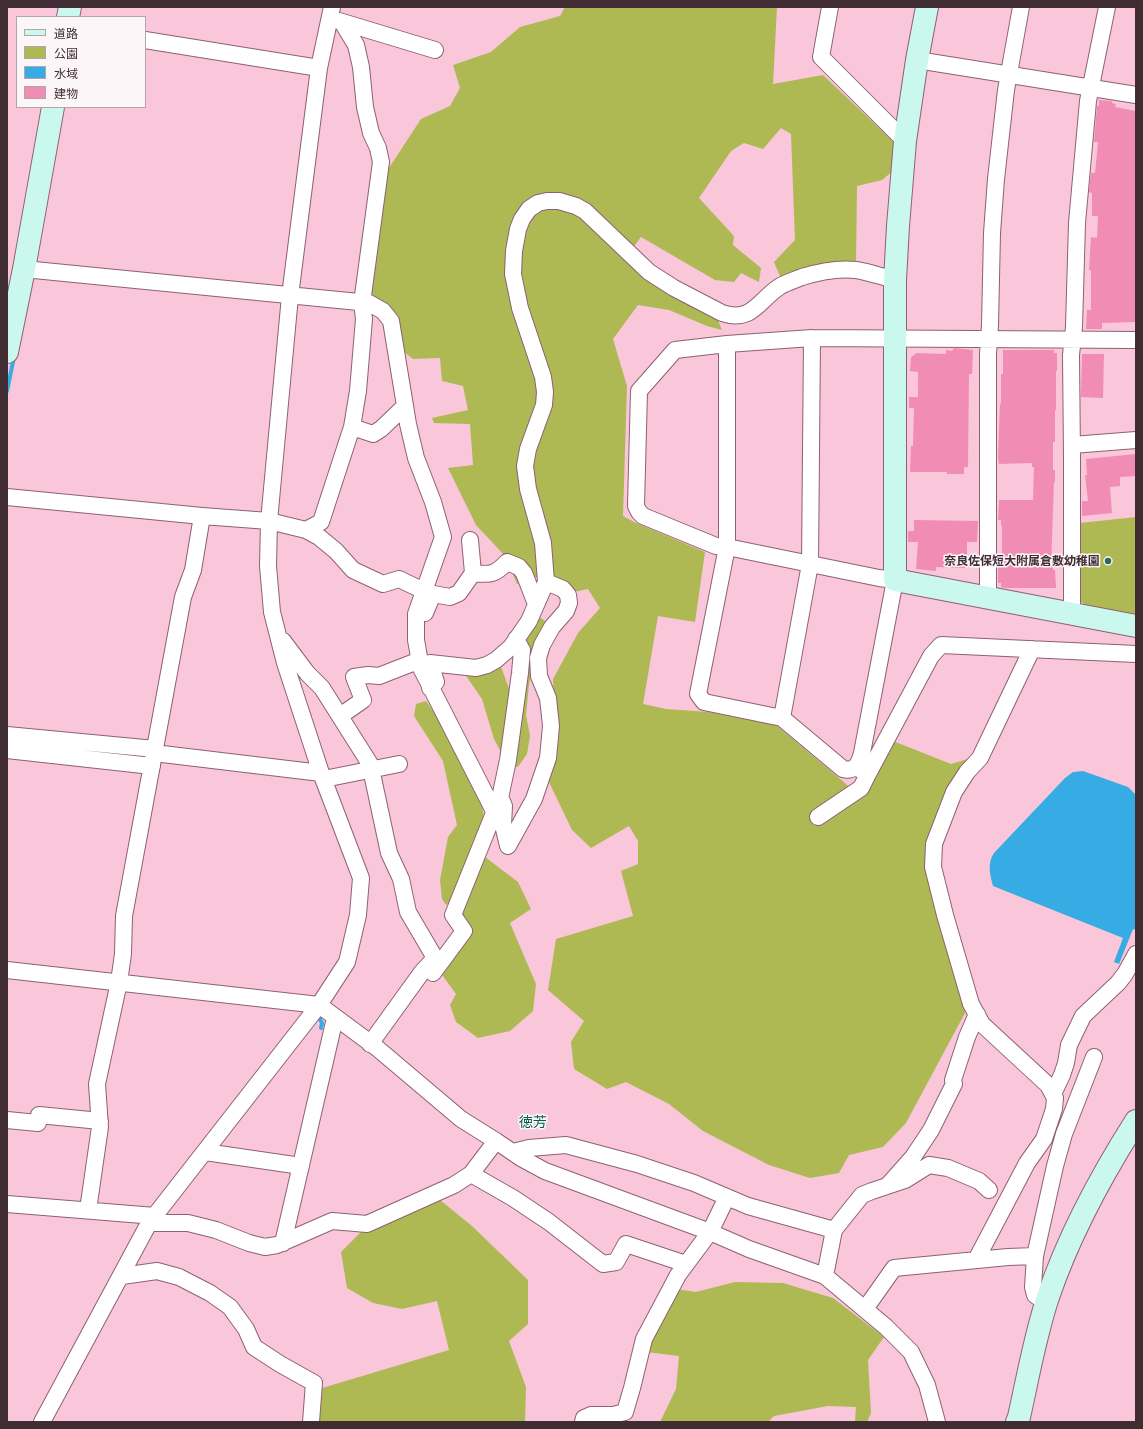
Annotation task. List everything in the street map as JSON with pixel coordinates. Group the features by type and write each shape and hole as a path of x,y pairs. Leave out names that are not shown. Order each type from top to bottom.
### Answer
{"street":[{"path":"830,7 821,56 905,141"},
{"path":"862,770 859,763 895,580 895,280 898,226 905,141 917,60 927,7"},
{"path":"988,598 988,354 992,233 1002,121 1021,7"},
{"path":"1072,614 1071,355 1077,223 1088,101 1107,7"},
{"path":"335,16 435,50"},
{"path":"42,1422 152,1219 319,1005 347,962 358,914 361,878 322,776 288,670 272,612 268,566 268,521 290,296 319,68 335,16"},
{"path":"306,530 320,522 352,427 358,392 363,334 364,319 362,303 381,162 378,148 371,133 365,107 361,67 356,45 335,16"},
{"path":"146,40 319,68"},
{"path":"917,60 1136,95"},
{"path":"7,352 30,270 53,108"},
{"path":"430,688 436,682 430,663 476,668 487,665 496,660 511,647 529,620 546,582 543,543 528,488 526,466 528,450 544,405 544,378 520,308 513,274 514,251 518,229 522,219 529,209 538,203 547,201 559,201 576,206 585,211 648,272 674,288 730,316 739,316 750,312 758,307 780,286 802,277 826,271 856,270 895,280"},
{"path":"30,270 369,303 383,311 391,321 405,406 416,458 434,502 443,537 416,614 416,630 421,668 495,813"},
{"path":"1136,340 812,338 727,344 675,350 639,391 636,506 638,512 643,516 716,546 1136,626"},
{"path":"782,718 810,564 812,338"},
{"path":"727,344 727,547 698,694 704,702 782,718 842,769 862,770"},
{"path":"352,427 373,434 381,429 405,406"},
{"path":"1072,445 1136,440"},
{"path":"7,497 268,521 306,530 320,537 336,551 353,570 383,584 399,579 424,592"},
{"path":"88,1210 100,1127 97,1084 119,982 123,954 124,916 182,597 193,570 202,516"},
{"path":"416,630 434,594 450,597 459,593 473,574 470,540"},
{"path":"473,574 489,575 499,571 507,562 519,567 524,573 536,604"},
{"path":"500,798 504,806 503,825 508,846 534,799 548,758 551,726 549,705 548,698 539,676 538,658 542,645 552,626 566,611 569,603 568,595 563,589 546,582"},
{"path":"278,633 307,673 322,688 370,764 389,853 401,880 408,912 435,958 422,972 373,1046"},
{"path":"373,1046 464,931 453,915 500,798 508,760 520,673 522,650 516,639"},
{"path":"818,817 860,788 862,770 931,656 942,645 1136,654"},
{"path":"976,1260 1027,1163 1044,1139 1054,1109 1054,1098 1048,1085 982,1024 971,1004 945,915 933,867 934,844 954,792 966,772 980,758 1032,649"},
{"path":"340,716 363,700 354,677 368,675 379,676 420,660"},
{"path":"7,735 153,757 322,776 371,771 399,764"},
{"path":"7,750 153,757"},
{"path":"1053,1094 1066,1063 1069,1045 1083,1016 1118,984 1136,954"},
{"path":"7,970 319,1005 373,1046 461,1118 521,1158 545,1172 710,1232 749,1249 825,1276 886,1326 911,1352 927,1385 937,1422"},
{"path":"888,1185 913,1156 931,1130 954,1084 953,1080 967,1037 977,1014"},
{"path":"283,1243 335,1018"},
{"path":"1046,1303 1035,1295 1032,1287 1035,1256 1055,1166 1064,1134 1094,1057"},
{"path":"7,1120 38,1123 39,1115 100,1121"},
{"path":"1017,1422 1036,1335 1060,1264 1091,1199 1113,1158 1136,1121"},
{"path":"7,1204 88,1210 188,1223 216,1230 249,1243 265,1247 283,1243 332,1221 367,1224 454,1185 471,1174 496,1140"},
{"path":"513,1152 529,1148 566,1145 637,1164 694,1183 748,1206 834,1230"},
{"path":"205,1152 300,1166"},
{"path":"825,1276 834,1230 862,1195 905,1180 929,1165 948,1168 979,1181 989,1190"},
{"path":"471,1174 513,1198 549,1222 603,1264 616,1262 626,1244 686,1264"},
{"path":"583,1422 584,1418 591,1415 613,1415 625,1412 644,1339 678,1275 700,1248 710,1232 727,1197"},
{"path":"865,1309 894,1268 1008,1257 1035,1256"},
{"path":"122,1276 157,1271 179,1277 210,1293 230,1307 246,1328 254,1347 280,1364 314,1383 311,1422"}],"green space":[{"path":"565,7 777,7 773,84 823,75 895,143 893,171 882,180 857,186 856,264 782,281 774,262 795,240 791,134 781,128 763,149 744,143 731,151 699,198 734,236 733,245 761,268 759,282 741,273 734,282 715,280 641,237 627,256 717,318 722,330 707,326 669,310 638,305 613,339 627,386 623,516 705,552 695,622 658,616 643,704 666,709 709,712 776,725 852,789 893,741 951,764 971,758 929,845 963,990 965,1013 906,1123 883,1147 849,1155 839,1173 810,1178 769,1165 703,1131 669,1104 626,1082 607,1089 574,1069 571,1042 584,1021 548,990 556,939 633,916 621,871 638,864 638,841 629,826 591,848 572,830 547,778 555,725 553,679 578,633 600,608 588,589 574,592 549,579 534,577 517,584 505,556 476,525 448,468 473,465 470,424 434,423 432,418 468,410 463,386 442,381 440,358 413,359 404,352 385,305 370,293 385,174 421,119 450,106 460,88 453,65 491,52 520,27 560,16"},
{"path":"1136,517 1136,614 1086,605 1081,602 1079,598 1080,523"},
{"path":"538,616 545,621 535,655 529,685 526,715 530,736 527,754 518,767 513,766 524,640"},
{"path":"500,664 511,694 502,754 494,739 482,699 464,673"},
{"path":"426,701 436,715 482,805 485,824 453,900 446,905 442,899 440,880 448,837 457,825 443,761 414,716 416,704"},
{"path":"485,857 518,882 531,909 510,923 536,984 533,1011 510,1031 478,1038 456,1022 450,1005 456,994 440,972 472,933 459,912"},
{"path":"440,1200 472,1226 528,1280 528,1324 509,1341 526,1387 525,1422 315,1422 319,1389 449,1350 437,1301 402,1309 373,1303 347,1288 341,1252 365,1228"},
{"path":"735,1282 783,1283 833,1298 884,1337 868,1360 871,1413 867,1422 855,1422 856,1407 828,1406 774,1416 768,1422 660,1422 676,1389 679,1356 646,1352 676,1289 696,1292"}],"water":[{"path":"1083,771 1128,787 1136,795 1136,930 1133,929 1119,964 1114,962 1123,938 993,886 991,878 990,861 994,853 1065,778 1073,772"}],"building":[{"path":"1099,100 1112,101 1112,103 1116,104 1115,107 1136,111 1136,322 1102,323 1102,329 1086,329 1087,310 1091,310 1091,270 1089,270 1091,237 1097,238 1098,216 1092,216 1092,193 1089,192 1091,173 1095,173 1098,142 1094,142 1097,106 1099,106"},
{"path":"954,348 973,350 972,374 969,374 968,467 964,467 964,474 947,474 947,472 910,472 911,446 913,446 914,408 909,408 909,397 918,397 918,372 910,371 911,357 917,353 946,354 946,350 952,351"},
{"path":"1003,350 1054,350 1054,353 1057,353 1055,442 1053,442 1053,470 1055,470 1055,482 1051,567 1055,570 1056,588 1004,588 1001,587 1001,583 998,583 998,564 1002,564 1002,526 1001,520 998,520 999,500 1033,500 1034,467 1032,467 1032,463 999,464 998,457"},
{"path":"1082,354 1104,354 1103,398 1081,397"},
{"path":"1136,454 1136,476 1120,477 1120,486 1110,487 1112,513 1082,516 1082,501 1088,501 1085,475 1087,475 1086,459"},
{"path":"914,520 978,521 977,542 967,542 967,560 965,560 965,568 936,567 936,571 916,569 918,542 908,542 908,531 914,531"}],"waterway":[{"path":"7,391 14,357"},
{"path":"95,751 150,757"},
{"path":"318,1016 322,1023 321,1028"}],"place":[{"name":"奈良佐保短大附属倉敷幼稚園","path":"1108,561"}],"district":[{"name":"徳芳","path":"533,1122"}]}
